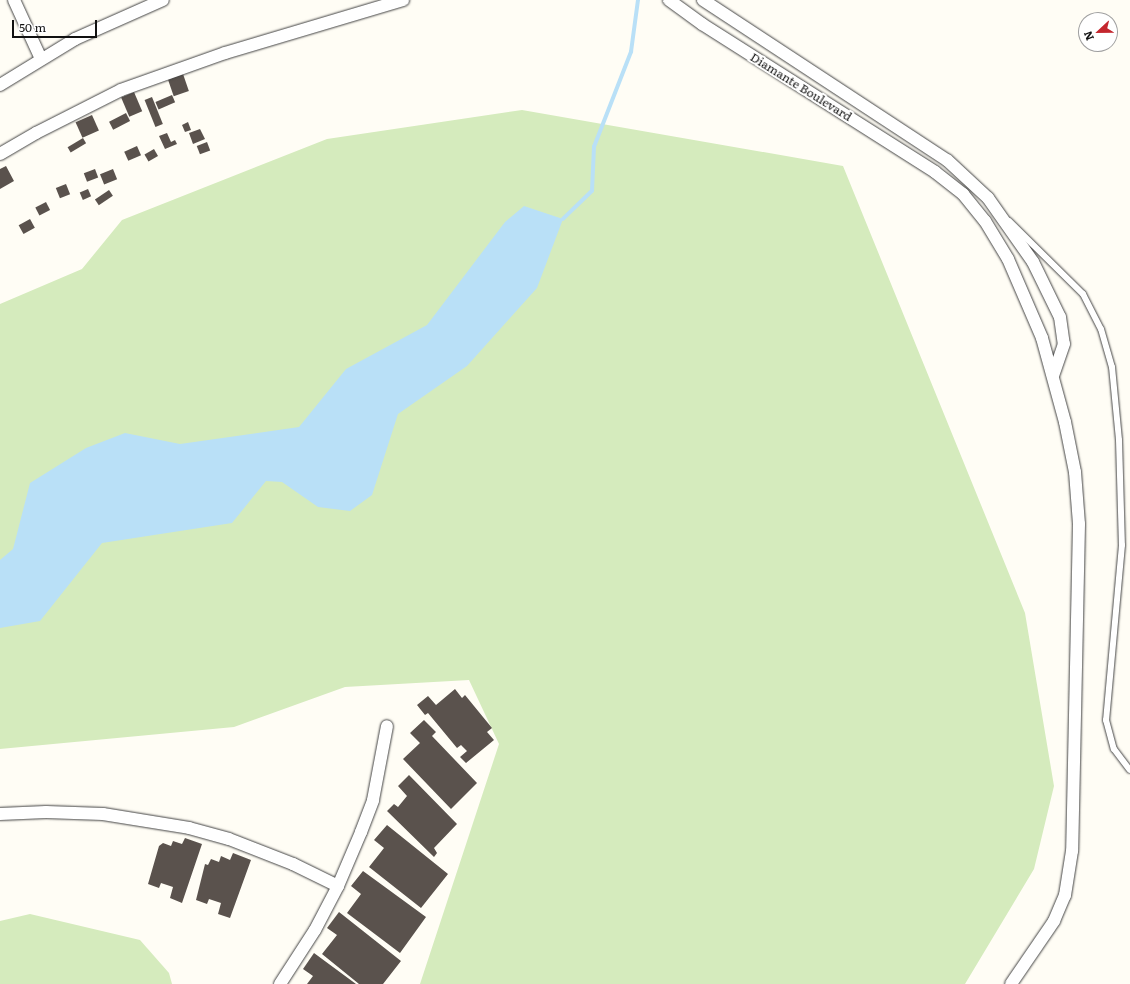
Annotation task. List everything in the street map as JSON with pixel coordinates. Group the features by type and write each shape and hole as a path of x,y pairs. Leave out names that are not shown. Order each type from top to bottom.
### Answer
{"street":[{"path":"14,0 41,59"},
{"path":"0,85 41,59 117,19 163,0"},
{"path":"0,154 36,133 121,90 225,52 403,0"},
{"name":"Diamante Boulevard","path":"669,0 702,24 935,172 963,194 985,221 1008,259 1042,338 1053,376 1075,472 1079,524 1072,851 1065,895 1054,921 1011,984"},
{"path":"703,0 947,160 971,180 1001,213 1033,262 1060,317 1064,344 1053,376"},
{"path":"280,984 315,930 338,886 373,800 387,726"},
{"path":"0,814 46,812 103,814 189,828 228,839 293,864 338,886"}],"lane":[{"path":"1001,213 1067,275 1083,294 1101,329 1112,367 1119,440 1122,545 1106,720 1114,749 1130,770"}],"green space":[{"path":"522,110 843,166 1025,613 1054,786 1034,869 965,984 420,984 499,744 469,680 345,687 234,727 0,749 0,304 82,269 122,220 327,139"},
{"path":"30,914 140,940 169,973 172,984 0,984 0,921"}],"water":[{"path":"524,206 563,219 537,288 467,366 398,414 372,495 350,511 318,507 282,482 266,481 232,523 102,543 40,621 0,628 0,560 13,549 30,483 86,448 125,433 180,444 299,427 346,369 427,325 505,222"}],"building":[{"path":"183,74 189,91 174,96 168,79"},
{"path":"134,92 142,111 129,117 121,97"},
{"path":"172,95 175,102 159,109 155,102"},
{"path":"152,97 163,124 155,127 145,100"},
{"path":"126,113 130,121 113,130 109,122"},
{"path":"92,115 99,131 82,138 76,122"},
{"path":"188,122 191,130 185,132 182,125"},
{"path":"200,129 205,139 193,144 189,133"},
{"path":"167,133 171,142 175,140 177,144 165,149 159,136"},
{"path":"83,138 86,143 71,152 68,147"},
{"path":"207,142 210,150 200,154 197,146"},
{"path":"137,146 141,155 128,161 124,152"},
{"path":"154,149 158,156 148,161 144,154"},
{"path":"6,166 14,181 0,189 0,169"},
{"path":"95,169 98,177 87,182 84,173"},
{"path":"113,169 117,179 104,184 100,174"},
{"path":"66,184 70,194 60,198 56,188"},
{"path":"88,189 91,196 83,200 80,193"},
{"path":"109,190 113,196 99,205 95,200"},
{"path":"46,202 50,210 39,215 35,207"},
{"path":"30,219 35,228 23,234 19,225"},
{"path":"455,689 462,698 465,695 492,728 487,732 494,740 466,763 460,757 467,751 461,745 457,748 428,713 425,715 417,705 428,696 436,705"},
{"path":"424,720 436,732 432,736 477,783 451,809 403,759 420,743 410,733"},
{"path":"409,775 457,824 434,848 437,853 434,857 387,811 394,804 398,807 407,796 398,786"},
{"path":"387,825 448,874 421,908 369,867 384,848 374,840"},
{"path":"185,838 202,844 182,903 170,898 173,887 161,883 159,888 148,884 159,846 163,843 171,846 173,841 182,844"},
{"path":"233,853 251,860 230,918 218,914 221,903 209,899 207,904 196,900 205,864 208,865 211,859 219,862 221,856 230,860"},
{"path":"363,871 426,917 400,953 347,913 361,894 351,886"},
{"path":"339,912 401,961 383,984 359,984 322,954 337,935 327,928"},
{"path":"314,953 356,984 307,984 313,976 303,969"}],"waterway":[{"path":"563,219 592,191 594,147 631,52 638,0"}]}
